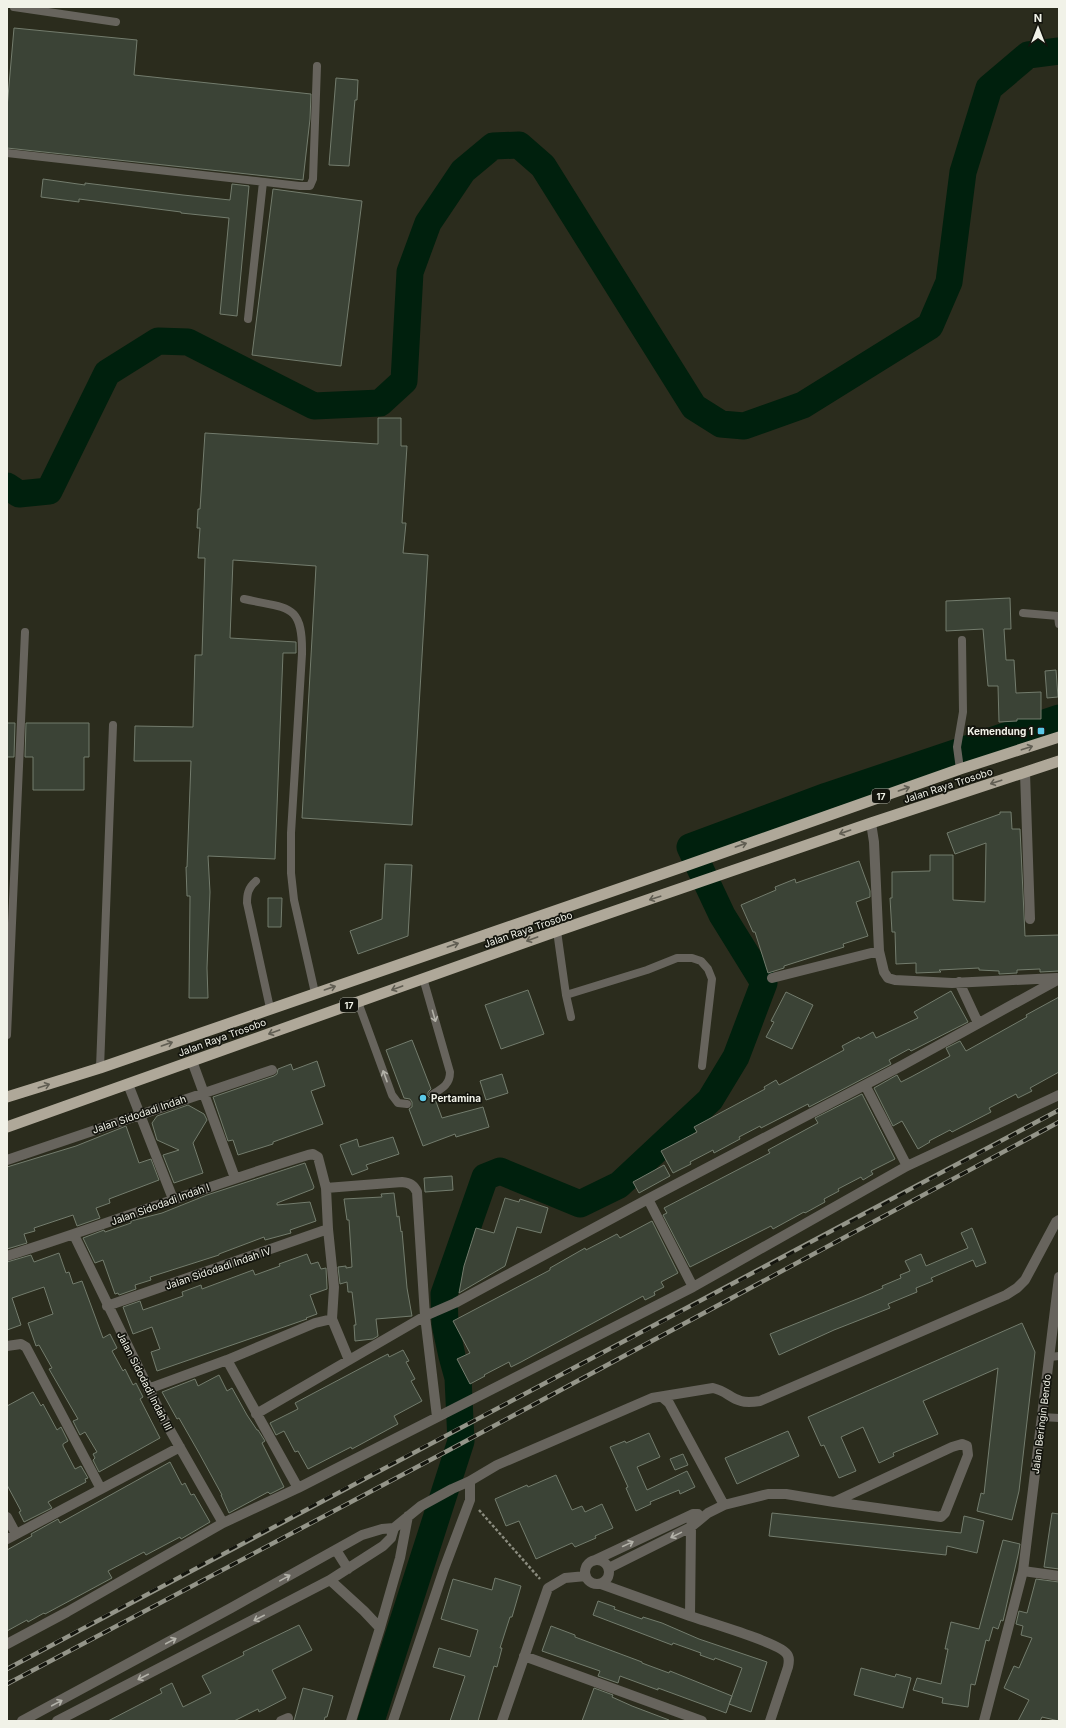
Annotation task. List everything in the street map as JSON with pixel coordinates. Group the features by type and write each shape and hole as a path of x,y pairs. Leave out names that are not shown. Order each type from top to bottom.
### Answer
{"highway":[{"name":"Jalan Raya Trosobo","path":"7,1097 100,1068 270,1008 685,866 960,764 1059,738"},
{"name":"Jalan Raya Trosobo","path":"7,1127 557,931 871,823 1059,761"}],"street":[{"path":"1025,773 1030,919"},
{"path":"871,823 874,842 880,951 884,972 888,978 895,980 959,982 1059,978"},
{"path":"772,978 880,951"},
{"path":"256,1414 424,1316 455,1303 648,1199 865,1086 1059,978"},
{"path":"959,982 978,1023"},
{"path":"192,1061 235,1178"},
{"name":"Jalan Sidodadi Indah","path":"7,1160 203,1092 272,1070"},
{"path":"128,1084 173,1199"},
{"path":"865,1086 907,1166"},
{"path":"7,1644 67,1612 223,1523 298,1488 693,1287 907,1166 1059,1095"},
{"name":"Jalan Sidodadi Indah I","path":"7,1256 74,1235 235,1178 308,1155 313,1154 318,1157 326,1188"},
{"path":"349,1360 332,1318 334,1287 328,1229 326,1188 402,1182 408,1183 415,1187 417,1192 424,1316 437,1417"},
{"path":"648,1199 693,1287"},
{"path":"57,1721 330,1580 383,1546 391,1538 394,1528 421,1506 504,1462 652,1398 713,1388 722,1390 739,1401 760,1401 1006,1294 1017,1288 1025,1280 1056,1222 1059,1220"},
{"name":"Jalan Sidodadi Indah IV","path":"107,1306 328,1229"},
{"name":"Jalan Sidodadi Indah III","path":"74,1235 148,1389 223,1523"},
{"name":"Jalan Beringin Bendo","path":"984,1721 1023,1571 1042,1417 1055,1356 1059,1277"},
{"path":"148,1389 227,1360 315,1323 332,1318"},
{"path":"7,1346 21,1344 26,1347 101,1489"},
{"path":"227,1360 298,1488"},
{"path":"662,1397 669,1403 724,1505"},
{"path":"608,1568 691,1527 708,1513 724,1505 768,1494 786,1494 834,1502 941,1517 945,1514 968,1455 967,1446 962,1444 952,1447 834,1502"},
{"path":"7,1516 11,1537 180,1447"},
{"path":"393,1721 444,1569 470,1500 470,1481"},
{"path":"708,1513 693,1514 593,1560 586,1566 586,1576 591,1583 601,1584 770,1644 786,1652 790,1659 770,1721"},
{"path":"690,1616 691,1527 693,1514"},
{"path":"351,1721 400,1558 408,1516"},
{"path":"22,1721 362,1535 382,1529 394,1528"},
{"path":"336,1550 348,1569"},
{"path":"593,1560 602,1561 608,1568 608,1577 601,1584"},
{"path":"1023,1571 1059,1576"},
{"path":"502,1721 548,1588 565,1578 586,1576"},
{"path":"330,1580 380,1628"},
{"path":"524,1656 702,1721"}],"lane":[{"path":"14,7 116,22"},
{"path":"7,153 305,187 310,186 312,182 318,66"},
{"path":"248,319 263,182"},
{"path":"244,599 288,609 296,615 300,625 302,654 291,833 291,866 294,900 314,993"},
{"path":"1023,613 1058,616 1059,624"},
{"path":"7,1035 25,632"},
{"path":"960,764 957,750 963,712 962,640"},
{"path":"100,1068 113,725"},
{"path":"256,881 251,885 247,894 247,903 270,1008"},
{"path":"557,931 566,995 571,1017"},
{"path":"566,995 647,970 677,958 692,958 701,961 708,969 712,979 702,1066"},
{"path":"423,978 450,1072 447,1085 433,1094"},
{"path":"358,1002 392,1095 398,1103 406,1104"},
{"path":"1042,1417 1059,1418"}],"path":[{"path":"470,1500 548,1588"}],"building":[{"path":"14,28 137,40 134,75 311,94 310,119 303,180 7,148 7,108"},
{"path":"336,78 358,80 349,166 329,165"},
{"path":"43,179 85,185 85,183 230,200 232,184 249,186 237,316 220,314 229,218 79,199 79,202 41,197"},
{"path":"273,189 362,201 341,366 252,355"},
{"path":"378,418 401,418 401,446 407,446 402,523 406,523 403,553 428,555 412,825 302,818 316,566 233,560 230,638 296,642 296,653 283,653 275,859 208,856 210,892 207,968 208,998 189,998 190,896 187,896 186,867 191,761 134,761 135,726 193,727 195,655 202,655 205,558 198,558 200,528 197,528 198,509 200,509 205,433 378,444"},
{"path":"1010,598 1011,629 1004,629 1006,660 1014,660 1016,693 1041,692 1041,719 1017,719 1017,721 999,722 998,686 988,686 983,629 946,631 946,601"},
{"path":"1056,670 1058,697 1047,698 1045,671"},
{"path":"7,723 15,723 14,757 7,757"},
{"path":"26,723 89,723 89,757 84,757 84,790 33,790 33,757 25,757"},
{"path":"1000,812 1011,812 1012,829 1020,829 1025,936 1059,935 1059,971 1040,972 1040,969 1017,970 1017,973 999,974 999,971 979,970 979,968 916,973 916,963 896,964 895,932 892,932 890,898 892,898 892,872 930,871 930,855 953,855 953,900 985,902 986,843 955,854 947,833 1000,814"},
{"path":"859,861 870,891 870,897 856,902 868,936 843,944 844,947 784,966 784,968 768,973 755,932 753,932 741,905 776,890 775,887 795,879 796,883"},
{"path":"385,864 412,865 408,936 358,954 350,931 382,919"},
{"path":"268,898 282,898 281,927 268,927"},
{"path":"528,990 544,1034 501,1049 485,1005"},
{"path":"951,991 968,1022 911,1051 909,1049 889,1060 891,1064 809,1107 808,1104 761,1128 760,1126 739,1137 740,1139 714,1153 713,1150 673,1173 661,1151 697,1132 694,1127 765,1089 764,1087 776,1080 779,1085 844,1050 842,1046 859,1037 860,1039 873,1032 876,1038 918,1018 914,1012"},
{"path":"786,992 813,1005 792,1049 766,1037 774,1022 771,1021"},
{"path":"1059,997 1059,1072 1030,1088 1032,1091 1018,1098 1016,1094 989,1108 991,1112 952,1132 950,1130 929,1141 930,1142 918,1149 902,1121 893,1126 874,1088 897,1075 901,1082 950,1056 946,1048 960,1041 966,1051 1027,1017 1026,1015"},
{"path":"412,1040 431,1089 428,1092 428,1096 431,1099 435,1099 442,1118 483,1107 489,1127 456,1137 455,1134 423,1146 409,1109 412,1107 412,1102 410,1099 404,1098 386,1050"},
{"path":"317,1061 325,1086 311,1091 323,1124 273,1142 273,1144 238,1155 233,1140 228,1141 213,1097 274,1076 277,1074 278,1069 291,1064 293,1070"},
{"path":"502,1074 508,1093 486,1100 480,1081"},
{"path":"862,1094 895,1159 871,1171 873,1174 863,1180 861,1177 838,1189 839,1191 824,1199 825,1202 805,1213 804,1212 773,1229 771,1226 690,1267 663,1215 667,1213 664,1208 770,1153 768,1150 818,1123 815,1118"},
{"path":"188,1105 204,1114 207,1120 193,1143 203,1173 174,1183 163,1155 179,1150 157,1140 152,1123 157,1116"},
{"path":"126,1126 139,1163 151,1159 159,1180 109,1199 110,1203 96,1208 100,1218 77,1226 73,1215 34,1228 35,1231 24,1234 27,1243 7,1249 7,1167 76,1146"},
{"path":"393,1137 399,1154 366,1165 368,1169 352,1175 340,1145 357,1139 359,1147"},
{"path":"305,1163 314,1187 313,1189 277,1203 277,1205 310,1202 316,1221 290,1230 291,1233 265,1240 264,1237 219,1255 150,1277 151,1280 135,1285 136,1289 119,1295 118,1293 115,1294 103,1260 95,1263 83,1238 104,1230 105,1232 131,1223 131,1221 162,1213 207,1195"},
{"path":"664,1165 670,1176 639,1193 633,1182"},
{"path":"452,1176 453,1190 425,1192 424,1178"},
{"path":"394,1193 397,1217 399,1216 401,1232 402,1231 407,1288 412,1316 376,1319 378,1336 373,1339 355,1341 354,1325 356,1325 352,1292 348,1292 347,1282 340,1284 338,1267 352,1267 349,1220 347,1220 344,1199 382,1197 381,1194"},
{"path":"505,1198 519,1202 520,1199 548,1208 541,1233 517,1227 505,1266 459,1293 464,1266 476,1228 494,1233"},
{"path":"652,1221 678,1273 661,1282 664,1287 654,1292 655,1295 645,1300 643,1296 511,1367 509,1362 470,1384 457,1359 470,1353 453,1321 550,1270 550,1268 585,1248 586,1250 617,1234 620,1238"},
{"path":"972,1228 986,1263 976,1267 973,1260 931,1278 933,1281 916,1288 917,1292 888,1304 890,1308 834,1330 779,1355 770,1334 883,1288 882,1286 901,1278 900,1275 910,1271 905,1261 921,1254 926,1266 968,1248 961,1233"},
{"path":"59,1253 66,1273 69,1272 73,1284 82,1281 103,1338 110,1334 117,1348 112,1351 123,1371 125,1369 133,1385 136,1383 143,1397 140,1399 160,1438 99,1472 93,1460 95,1458 93,1454 97,1452 85,1432 80,1435 73,1421 78,1419 49,1369 52,1368 39,1345 36,1346 28,1323 53,1314 44,1287 12,1298 21,1325 7,1330 7,1262 31,1255 34,1262"},
{"path":"307,1254 311,1264 318,1262 321,1269 326,1268 327,1289 310,1295 317,1314 306,1318 307,1319 157,1371 151,1352 160,1349 152,1327 133,1334 123,1307 140,1301 143,1310 183,1296 182,1292 201,1285 202,1289 253,1270 255,1275 280,1266 279,1264"},
{"path":"1022,1323 1035,1352 1019,1491 1012,1520 977,1511 981,1493 984,1494 998,1368 923,1401 938,1434 893,1453 894,1456 879,1463 863,1427 841,1437 856,1471 839,1478 824,1445 821,1446 808,1417"},
{"path":"403,1350 409,1361 406,1362 415,1379 411,1381 422,1401 394,1416 398,1424 352,1449 351,1447 308,1469 298,1451 295,1452 284,1431 276,1435 270,1423 298,1409 295,1403 388,1354 389,1357"},
{"path":"219,1375 227,1391 232,1388 247,1415 265,1441 262,1443 284,1487 270,1494 268,1492 229,1513 222,1495 199,1453 162,1392 195,1379 198,1386"},
{"path":"33,1392 41,1406 43,1404 57,1430 61,1427 68,1441 63,1444 63,1446 75,1469 81,1466 88,1478 85,1479 86,1482 48,1502 52,1508 24,1522 19,1512 21,1511 7,1485 7,1406"},
{"path":"788,1431 799,1456 737,1484 725,1458"},
{"path":"649,1433 660,1457 637,1467 647,1490 687,1471 695,1487 680,1494 679,1490 650,1502 651,1504 636,1511 626,1488 628,1487 610,1447 625,1441 626,1443"},
{"path":"683,1454 688,1465 675,1470 670,1459"},
{"path":"170,1462 182,1485 185,1483 191,1495 194,1494 210,1522 181,1539 180,1537 146,1555 144,1552 108,1571 112,1578 45,1614 44,1613 28,1622 27,1620 7,1631 7,1550 32,1536 31,1534 58,1519 60,1523"},
{"path":"556,1475 572,1510 582,1506 585,1512 602,1504 613,1528 595,1536 596,1538 575,1547 572,1543 536,1559 519,1521 506,1526 495,1499 527,1485 528,1487"},
{"path":"772,1513 961,1533 964,1516 984,1521 977,1553 947,1546 946,1555 769,1536"},
{"path":"1052,1513 1059,1514 1059,1569 1044,1567"},
{"path":"1003,1540 1020,1544 1018,1555 1003,1621 1001,1620 998,1629 993,1627 989,1641 986,1640 975,1685 971,1684 968,1707 942,1703 943,1698 913,1690 917,1678 941,1684 948,1649 945,1649 951,1622 979,1629"},
{"path":"495,1578 521,1586 512,1617 510,1617 500,1648 502,1648 497,1667 494,1666 478,1721 450,1721 465,1676 433,1667 439,1648 470,1657 478,1630 441,1619 453,1579 492,1590"},
{"path":"1036,1579 1059,1582 1059,1721 1042,1717 1040,1721 1018,1721 1029,1700 1004,1688 1014,1666 1019,1668 1032,1638 1021,1635 1023,1626 1016,1624 1019,1611 1027,1613"},
{"path":"598,1601 615,1607 614,1609 642,1619 643,1617 662,1623 699,1639 767,1662 751,1712 729,1704 742,1668 715,1658 714,1660 700,1655 701,1653 673,1643 672,1645 593,1615"},
{"path":"299,1625 312,1650 272,1670 286,1698 259,1712 258,1709 234,1721 108,1721 162,1693 160,1689 172,1683 183,1707 211,1693 202,1676 244,1655 243,1652"},
{"path":"551,1626 642,1663 669,1673 670,1671 732,1696 726,1713 620,1676 618,1683 598,1676 600,1671 542,1651"},
{"path":"861,1668 895,1677 896,1674 911,1678 903,1708 854,1695"},
{"path":"303,1688 333,1696 327,1717 325,1717 324,1721 294,1721"},
{"path":"594,1688 613,1695 612,1697 669,1721 582,1721"}],"waterway":[{"path":"7,486 19,494 49,491 107,373 158,341 188,342 314,406 380,403 404,381 410,272 428,223 463,171 493,146 519,145 543,166 694,407 721,424 744,426 803,405 930,326 949,282 963,172 989,88 1028,55 1059,51"},
{"path":"371,1721 461,1441 458,1378 445,1324 444,1294 485,1177 500,1171 580,1204 619,1185 710,1100 736,1057 764,983 722,915 690,847 827,796 1059,718"}],"railway":[{"path":"7,1669 138,1598 928,1181 1059,1110"},
{"path":"7,1684 451,1449 1059,1122"}],"place":[{"name":"Kemendung 1","path":"1041,731"},
{"name":"Pertamina","path":"423,1098"}]}
